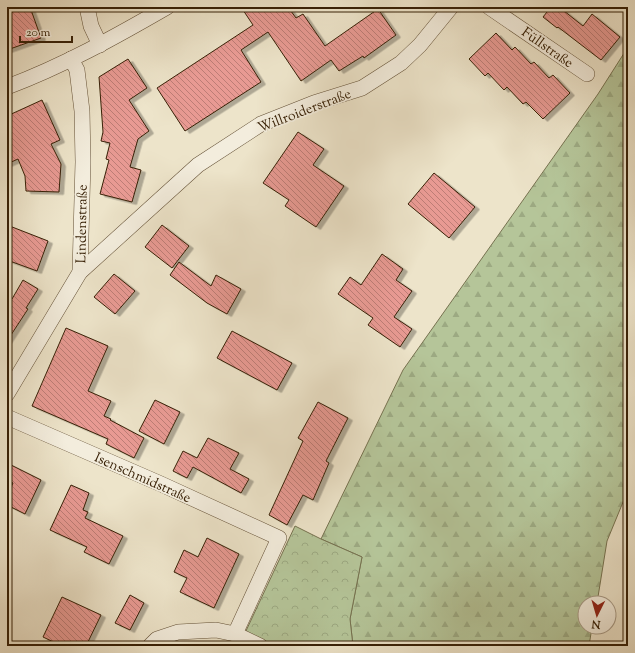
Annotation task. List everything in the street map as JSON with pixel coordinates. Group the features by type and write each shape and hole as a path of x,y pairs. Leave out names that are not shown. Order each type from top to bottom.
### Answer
{"street":[{"path":"87,7 91,26 100,45"},
{"path":"7,87 100,45 167,7"},
{"name":"Füllstraße","path":"489,7 586,74"},
{"name":"Willroiderstraße","path":"80,272 198,165 261,124 314,103 362,88 401,63 420,45 447,8"},
{"name":"Lindenstraße","path":"7,394 80,272 83,162 82,111 77,70 71,59"},
{"name":"Isenschmidstraße","path":"7,417 161,484 279,538 235,634"},
{"path":"150,646 157,640 178,632 216,630 235,634 260,646"}],"green space":[{"path":"628,47 628,490 607,541 598,595 577,595 577,635 591,635 589,646 353,646 350,619 362,557 321,539 403,370 598,94"},
{"path":"295,526 362,557 350,619 353,646 269,646 245,633"}],"building":[{"path":"30,7 41,38 7,50 7,14"},
{"path":"241,7 288,7 296,18 303,14 325,46 378,9 396,35 364,58 363,56 339,71 331,60 301,81 268,32 241,50 261,82 185,131 157,88 253,25"},
{"path":"551,7 559,7 583,26 592,14 620,37 601,60 543,17"},
{"path":"496,33 512,50 515,47 531,64 534,62 549,78 553,75 570,93 543,119 526,102 523,104 507,87 504,90 488,73 485,76 469,59"},
{"path":"128,59 147,88 129,100 149,131 138,139 130,167 141,170 132,202 100,194 109,160 106,159 110,143 101,141 103,132 99,77"},
{"path":"42,100 60,140 51,144 61,164 59,192 26,191 25,176 18,159 7,164 7,116"},
{"path":"298,132 324,149 313,165 344,186 316,227 285,206 289,200 263,183"},
{"path":"434,173 475,207 449,238 408,204"},
{"path":"7,225 48,241 37,271 7,260"},
{"path":"162,225 189,246 172,268 145,247"},
{"path":"382,254 403,269 396,280 412,291 394,317 412,329 400,347 368,325 373,318 338,294 350,277 361,285"},
{"path":"179,262 211,286 216,275 241,289 227,314 207,303 170,275"},
{"path":"114,274 135,291 115,314 94,297"},
{"path":"23,280 38,289 26,308 28,309 7,341 7,296 12,299"},
{"path":"66,328 108,346 88,391 111,401 104,416 144,438 134,458 106,444 108,439 32,406"},
{"path":"232,331 292,363 277,390 217,358"},
{"path":"155,400 180,412 164,444 139,431"},
{"path":"318,402 348,418 326,461 329,463 313,500 303,495 287,525 269,515 303,441 298,438"},
{"path":"208,438 239,453 230,469 249,479 241,493 193,467 187,478 173,471 183,451 197,458"},
{"path":"7,463 41,480 25,514 7,505 7,496 13,483 7,480"},
{"path":"71,485 89,493 83,510 88,512 85,518 123,536 109,564 84,552 87,547 50,530"},
{"path":"207,538 239,554 214,608 180,592 187,578 174,572 184,550 198,557"},
{"path":"130,595 144,603 130,630 115,623"},
{"path":"62,597 101,615 86,646 62,646 43,637"}]}
